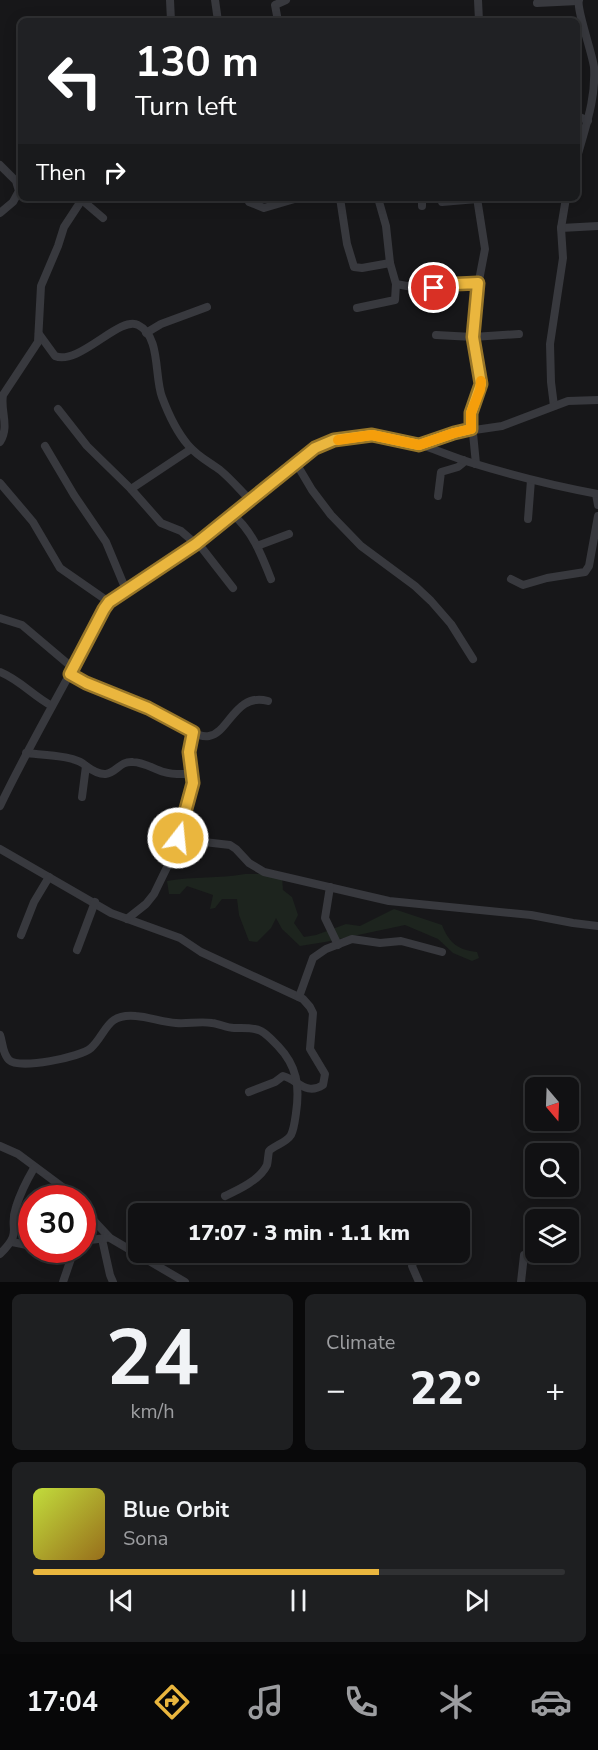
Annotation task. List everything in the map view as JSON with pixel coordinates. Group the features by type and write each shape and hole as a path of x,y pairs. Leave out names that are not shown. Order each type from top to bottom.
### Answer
{"street":[{"path":"170,0 171,18"},
{"path":"215,0 218,18"},
{"path":"277,18 275,5 286,0"},
{"path":"478,0 478,18"},
{"path":"537,3 578,1 578,10 588,36 594,68 588,122 580,148"},
{"path":"580,117 588,122"},
{"path":"0,165 16,181 18,188"},
{"path":"0,213 13,202 18,193"},
{"path":"0,442 5,429 0,402 35,349 39,334 40,286 64,227 82,201"},
{"path":"85,201 103,218"},
{"path":"248,201 264,208 287,201"},
{"path":"340,201 347,244 354,267 362,268 390,263"},
{"path":"357,309 396,299 396,284 390,263 386,226 379,201"},
{"path":"442,202 451,201"},
{"path":"477,201 485,249 478,283 473,337 481,384 471,413 471,429 477,464"},
{"path":"554,406 550,344 563,258 561,228 566,201"},
{"path":"561,228 598,226"},
{"path":"396,284 423,290 478,283"},
{"path":"147,333 161,324 207,307"},
{"path":"39,334 55,356 63,358 90,346 123,326 139,325 147,333 155,354 156,376 161,394 177,430 191,449 227,476 250,500"},
{"path":"436,335 473,337 519,334"},
{"path":"419,445 471,429 483,430 502,426 568,401 598,400"},
{"path":"58,409 87,446 131,489 161,523 181,531 197,544 233,588"},
{"path":"1,802 109,602 197,544 315,448 334,440 372,435 419,445 531,480 597,494 598,505"},
{"path":"45,446 106,542 126,590"},
{"path":"131,489 191,449"},
{"path":"438,496 441,472 458,467 463,464 463,460"},
{"path":"296,463 312,490 332,515 361,546 415,586 431,601 451,624 473,659"},
{"path":"528,519 531,480"},
{"path":"0,483 33,522 60,568 109,602"},
{"path":"232,514 242,523 257,546 271,579"},
{"path":"511,579 523,585 547,578 585,572 589,566 598,516"},
{"path":"257,546 289,534"},
{"path":"0,618 22,625 86,683 148,708 193,732 206,736 213,735 247,702 260,699 268,701"},
{"path":"0,672 16,679 33,695 52,706"},
{"path":"127,919 146,904 154,894 172,857 191,789 192,774 189,752 193,732"},
{"path":"26,753 74,759 96,772 105,774 127,762 135,762 164,772 192,774"},
{"path":"82,797 86,765"},
{"path":"178,838 230,845 264,872 389,901 531,915 598,926"},
{"path":"0,849 111,913 180,938 201,952 299,997 307,1003 313,1013 310,1049 326,1074 323,1085 316,1089 304,1088 283,1076 275,1082 249,1092"},
{"path":"21,935 34,902 49,877"},
{"path":"330,887 325,918 338,945"},
{"path":"77,950 95,902"},
{"path":"299,997 313,958 320,952 352,939 380,943 401,941 442,952"},
{"path":"0,1035 7,1058 15,1064 22,1065 64,1058 90,1049 106,1026 123,1016 133,1015 178,1024 214,1023 261,1031 290,1059 297,1084 296,1114 291,1135 269,1151 268,1163 261,1174 225,1196"},
{"path":"0,1146 18,1154 59,1185"},
{"path":"0,1254 12,1242 15,1232 15,1209 34,1168"},
{"path":"96,1226 106,1238 186,1282"},
{"path":"96,1239 106,1238"},
{"path":"106,1238 110,1275 113,1282"},
{"path":"12,1242 18,1243"},
{"path":"521,1282 524,1255"},
{"path":"63,1282 70,1263"},
{"path":"412,1263 419,1282"}],"shaded area":[{"path":"272,874 282,877 283,890 292,897 298,915 294,923 304,937 346,924 360,926 394,909 442,925 448,937 455,944 477,952 479,958 472,961 453,953 438,939 405,925 300,946 282,929 276,918 271,928 257,942 249,941 239,915 237,899 222,899 215,908 210,909 213,895 187,886 180,894 169,894 167,881"}],"slow traffic":[{"path":"338,440 372,435 419,445 471,429 471,413 481,381"}],"route":[{"path":"178,838 193,783 189,761 193,732 163,715 70,674 109,602 196,544 315,448 334,440 372,435 419,445 471,429 471,413 481,384 473,337 478,283 434,288"}]}
